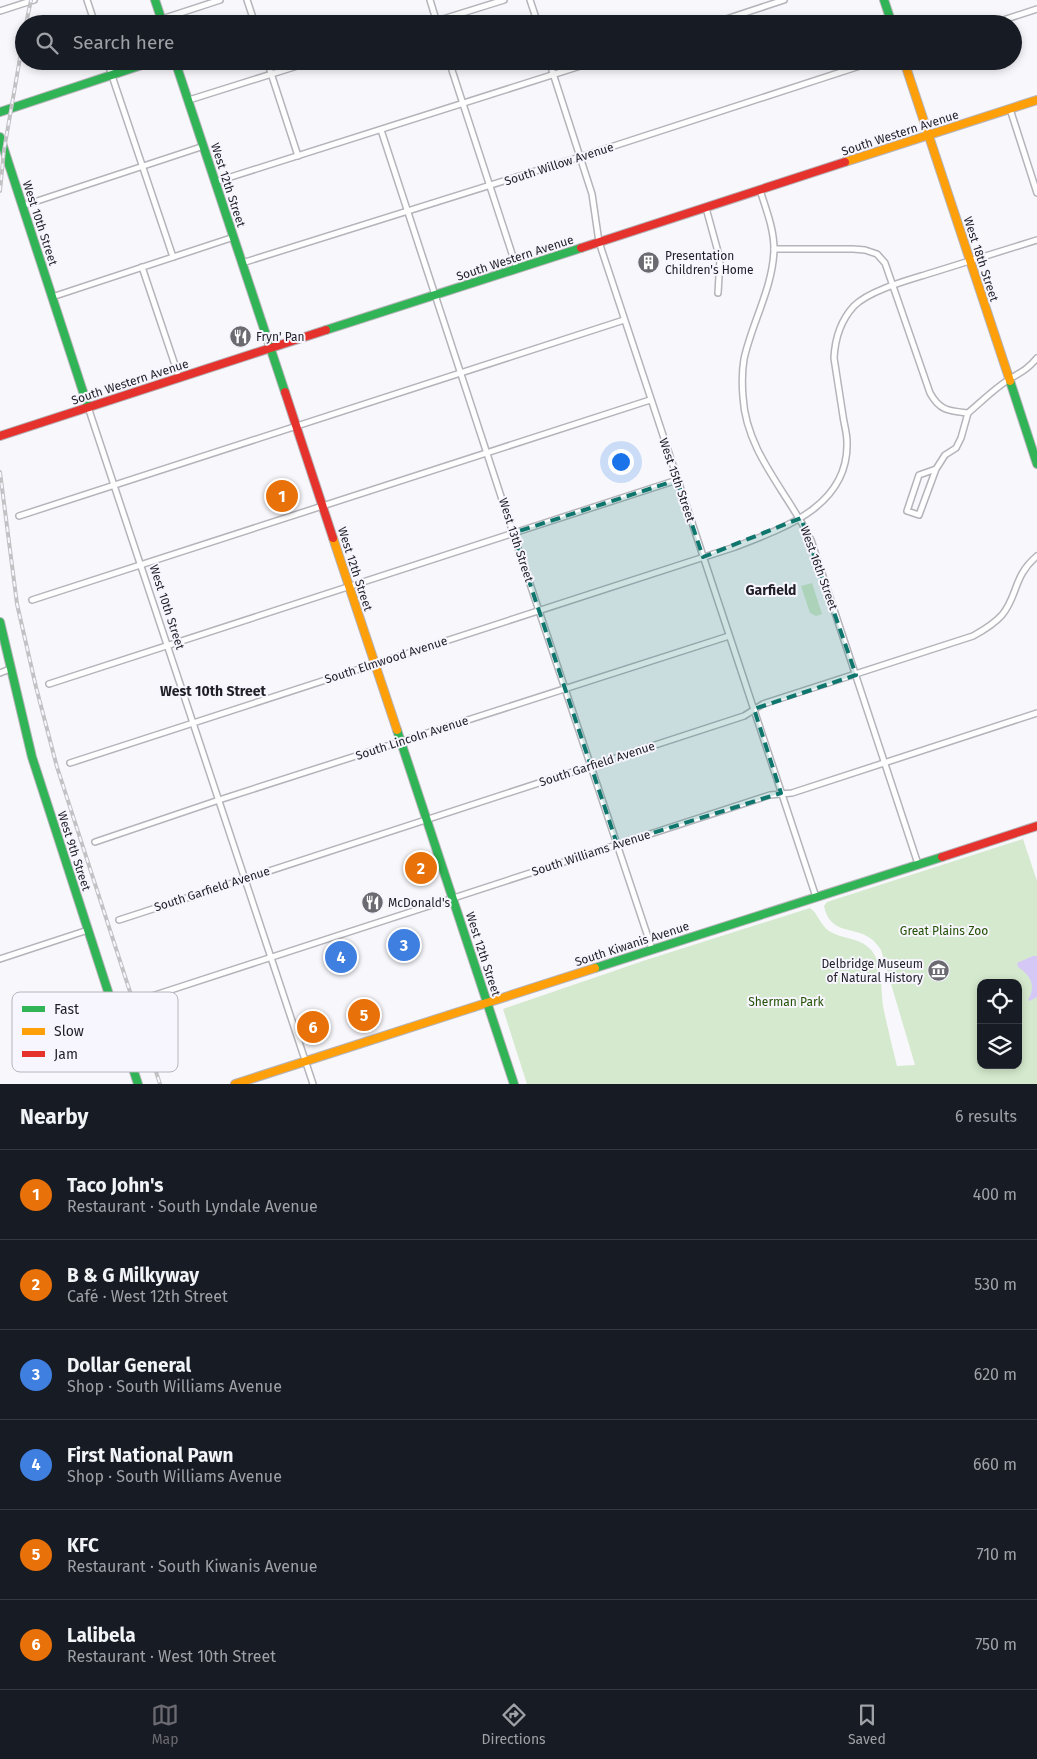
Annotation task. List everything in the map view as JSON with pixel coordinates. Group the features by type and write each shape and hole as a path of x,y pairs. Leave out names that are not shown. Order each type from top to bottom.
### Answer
{"street":[{"path":"0,11 34,0"},
{"path":"87,0 92,15"},
{"path":"156,0 161,15"},
{"path":"179,15 220,0"},
{"path":"246,0 251,15"},
{"path":"430,0 435,15"},
{"path":"458,15 504,0"},
{"path":"530,0 535,15"},
{"path":"738,15 784,0"},
{"path":"884,0 889,15"},
{"path":"1019,15 1037,9"},
{"path":"110,70 173,257"},
{"path":"0,112 127,70"},
{"name":"West 12th Street","path":"178,70 514,1084"},
{"path":"270,70 298,156"},
{"path":"188,100 287,70"},
{"path":"452,70 517,269"},
{"name":"West 15th Street","path":"552,70 592,194 599,242 816,897"},
{"path":"216,182 569,70"},
{"name":"South Willow Avenue","path":"242,264 847,70"},
{"name":"West 18th Street","path":"907,70 1037,463"},
{"name":"South Western Avenue","path":"0,436 1037,100"},
{"path":"1010,109 1037,193"},
{"name":"West 13th Street","path":"382,130 513,533 652,949"},
{"name":"West 10th Street","path":"0,137 313,1084"},
{"path":"22,206 204,146"},
{"name":"West 16th Street","path":"760,190 769,217 774,249 766,293 744,360 743,398 746,416 755,445 764,464 801,518 811,540 918,864"},
{"path":"706,208 720,258 718,293"},
{"path":"52,297 234,237"},
{"name":"South Elmwood Avenue","path":"70,763 703,557 768,534 801,518 827,498 842,476 846,459 847,441 834,348 838,332 855,305 863,299 893,285 1037,240"},
{"path":"774,249 864,250 877,254 885,263 934,401 940,407 950,412 968,413"},
{"path":"142,267 179,377"},
{"path":"20,516 624,320"},
{"path":"936,469 919,476 907,511 919,515 936,469 945,455 956,448 968,413 1009,379 1020,374 1037,358"},
{"path":"32,600 650,400"},
{"path":"48,684 677,480"},
{"name":"South Garfield Avenue","path":"119,920 744,716 763,704 973,636 991,625 1006,608 1022,571 1037,556"},
{"name":"West 9th Street","path":"0,622 32,757 108,992"},
{"name":"South Lincoln Avenue","path":"95,842 219,800 729,636"},
{"path":"0,672 10,669"},
{"name":"South Williams Avenue","path":"164,992 770,795 792,793 1037,713"},
{"name":"South Kiwanis Avenue","path":"235,1084 1037,826"},
{"path":"0,959 88,930"},
{"name":"West 9th Street","path":"134,1072 138,1084"}],"highlighted area":[{"path":"677,480 703,557 801,518 856,675 754,709 781,793 617,844 513,533"}],"green space":[{"path":"812,583 822,614 816,616 810,613 801,586"},
{"name":"Sherman Park","path":"1023,839 1037,881 1037,1084 527,1084 503,1009 646,960 810,908 829,931 859,941 873,952 879,968 883,1006 897,1066 915,1065 881,950 875,942 863,934 837,926 831,922 824,906 827,902"}],"shaded area":[{"path":"1037,956 1037,997 1030,1001 1028,1000 1032,990 1031,981 1026,973 1018,967 1017,963"}],"railway":[{"path":"28,15 31,0"},
{"path":"0,191 4,150 18,70"},
{"path":"0,472 17,604 36,687 57,767 130,992"},
{"path":"156,1072 160,1084"}],"traffic: fast":[{"path":"155,0 160,15"},
{"path":"884,0 889,15"},
{"path":"0,112 127,70"},
{"path":"178,70 285,392"},
{"path":"0,137 88,407"},
{"path":"326,330 581,248"},
{"path":"1010,381 1037,464"},
{"path":"0,622 32,757 108,992"},
{"path":"397,730 514,1084"},
{"path":"595,968 942,857"},
{"path":"134,1072 138,1084"}],"traffic: slow":[{"path":"907,70 1010,381"},
{"path":"845,162 1037,100"},
{"path":"333,538 397,730"},
{"path":"235,1084 595,968"}],"traffic: jam":[{"path":"581,248 845,162"},
{"path":"0,436 326,330"},
{"path":"285,392 333,538"},
{"path":"942,857 1037,826"}],"place":[{"name":"Presentation Children's Home","path":"649,263"},
{"name":"Fryn' Pan","path":"240,337"},
{"name":"Taco John's","path":"282,496"},
{"name":"B & G Milkyway","path":"421,868"},
{"name":"McDonald's","path":"372,903"},
{"name":"Dollar General","path":"404,945"},
{"name":"First National Pawn","path":"341,957"},
{"name":"Delbridge Museum of Natural History","path":"939,971"},
{"name":"KFC","path":"364,1015"},
{"name":"Lalibela","path":"313,1027"}],"district":[{"name":"Garfield","path":"771,590"},
{"name":"West 10th Street","path":"213,691"}],"park label":[{"name":"Great Plains Zoo","path":"944,931"}]}
